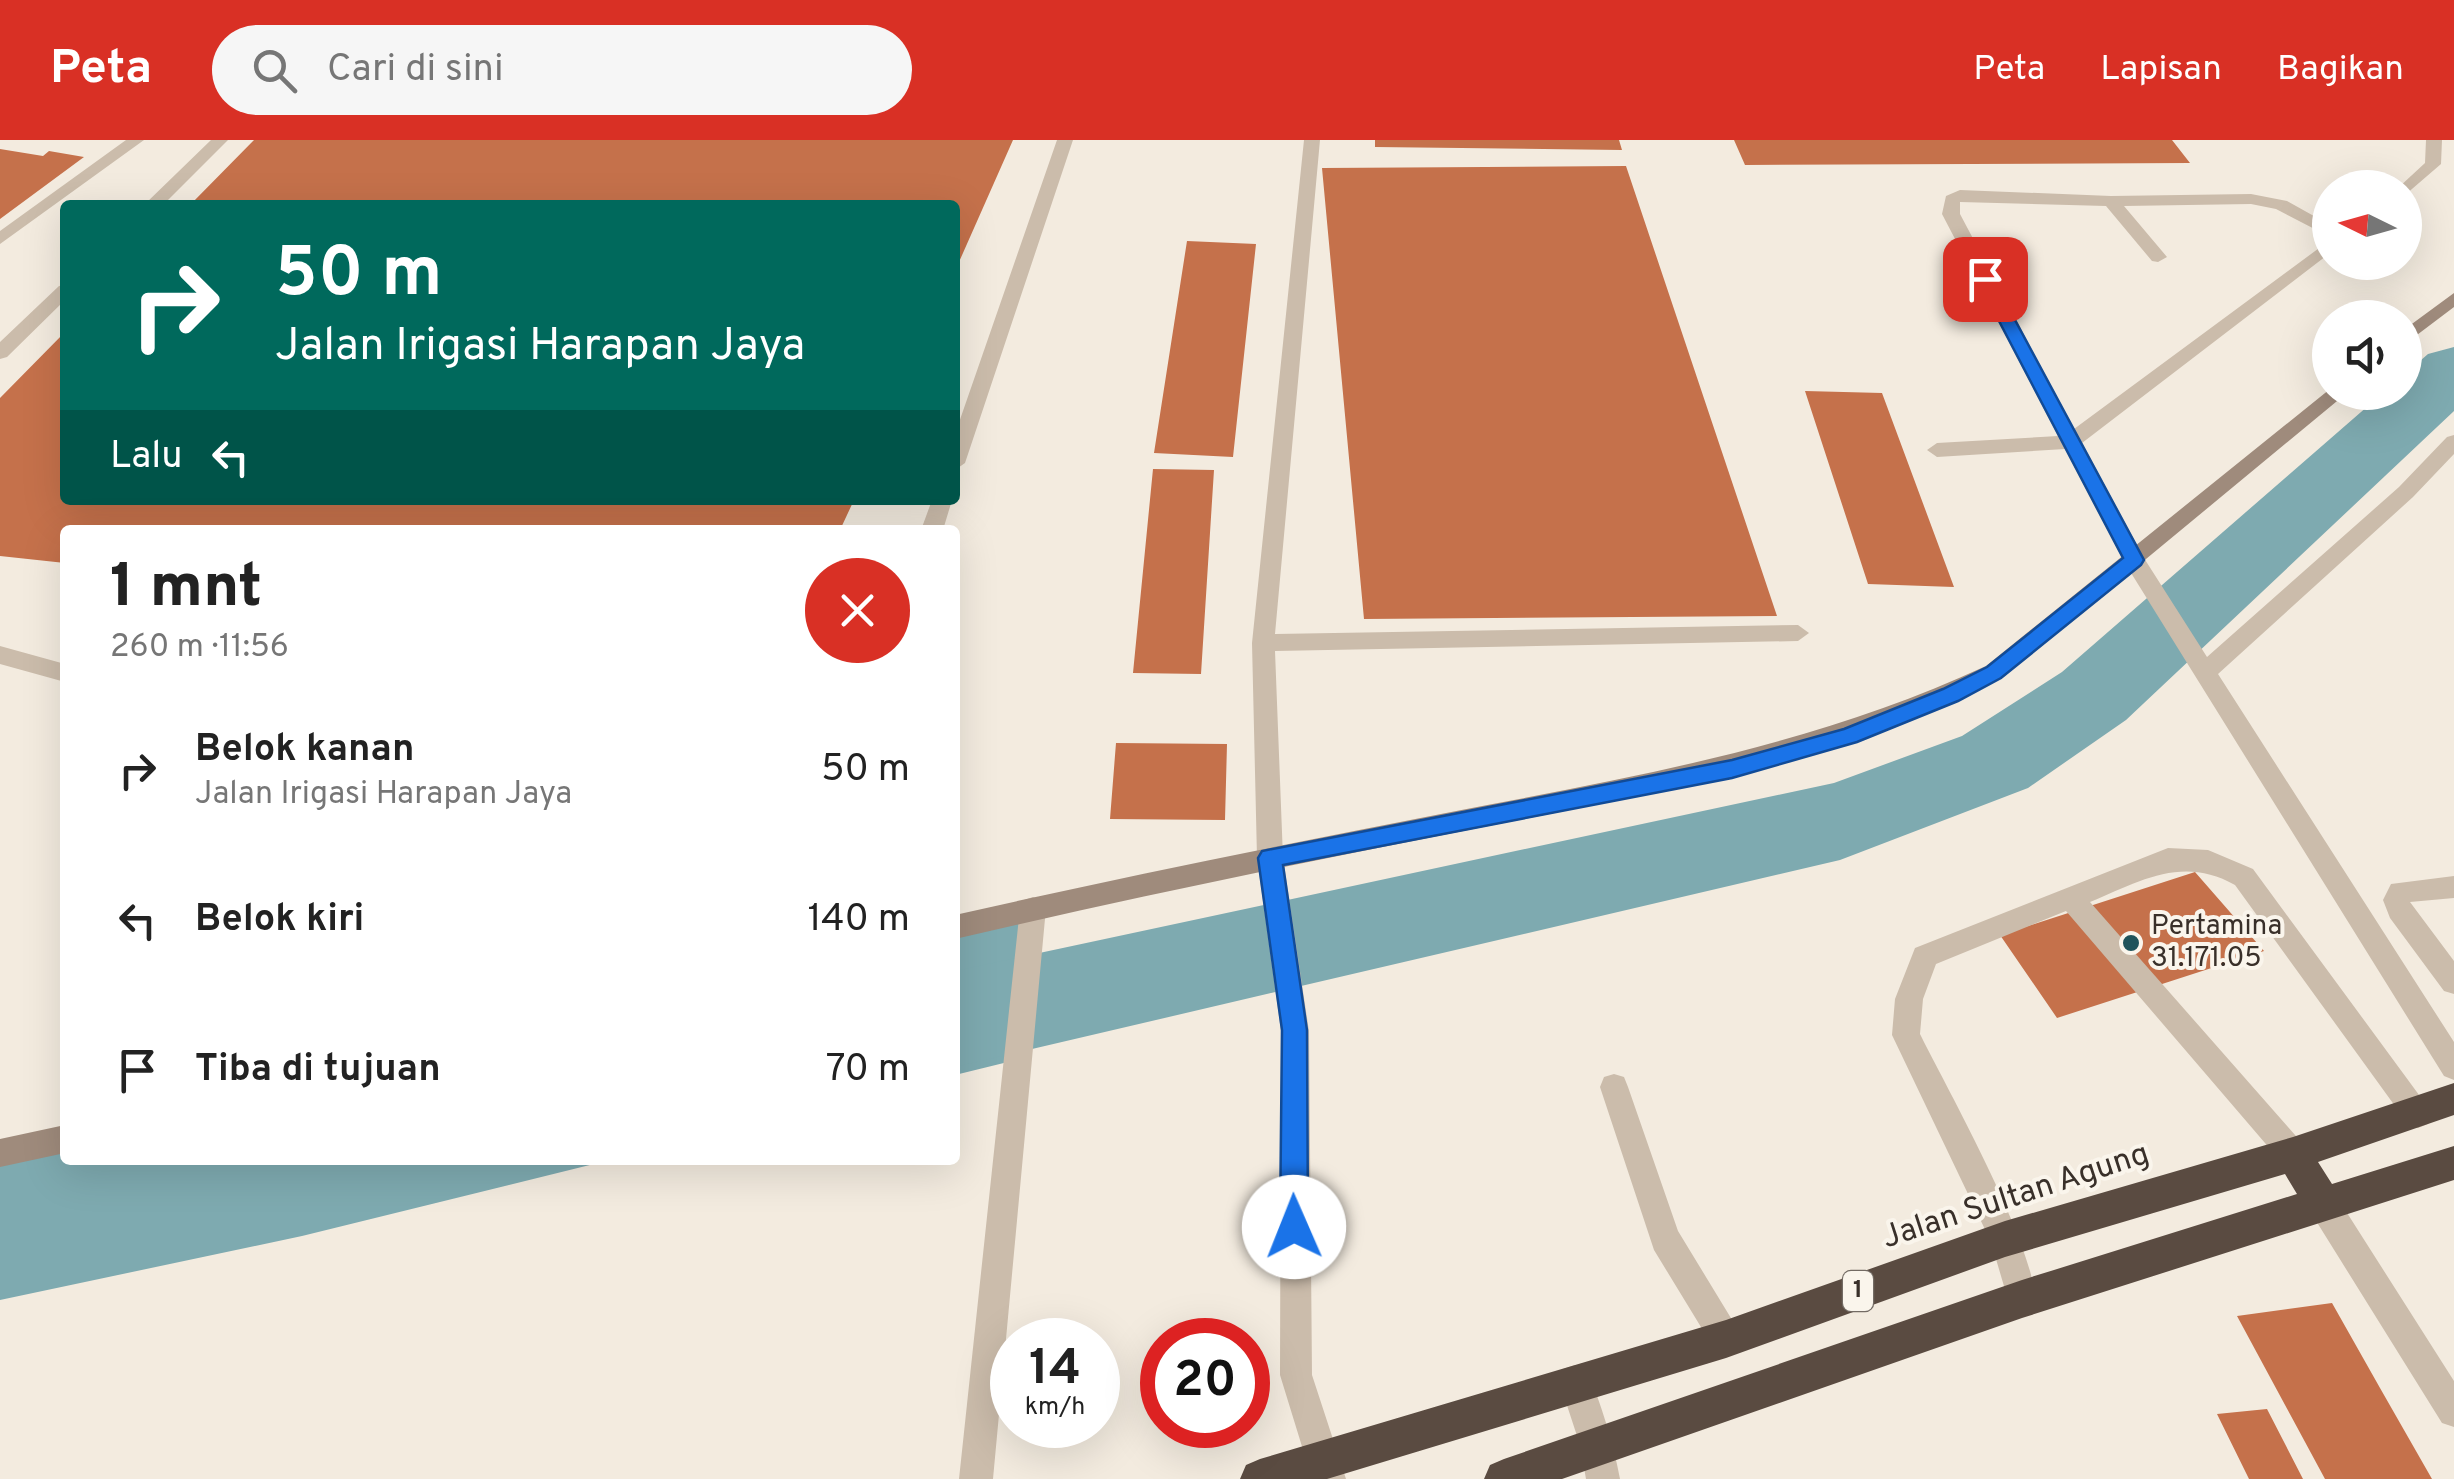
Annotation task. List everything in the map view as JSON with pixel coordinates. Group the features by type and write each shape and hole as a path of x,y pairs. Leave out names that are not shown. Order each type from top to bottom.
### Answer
{"highway":[{"name":"Jalan Sultan Agung","path":"1260,1479 1327,1469 1575,1382 1726,1339 2005,1238 2293,1154 2418,1114 2454,1098"},
{"path":"2293,1154 2324,1205"},
{"name":"1","path":"1504,1479 1600,1462 2022,1299 2454,1164"}],"street":[{"path":"0,239 136,140"},
{"path":"158,200 220,140"},
{"path":"960,448 1065,140"},
{"path":"1312,140 1263,643 1270,858 1295,1030 1296,1375 1327,1469"},
{"path":"2422,174 2433,164 2434,140"},
{"path":"2312,223 2268,201 2111,201 1960,195 1950,207 2134,560 2454,1068"},
{"path":"2111,201 2158,257"},
{"path":"1937,450 2070,442 2312,259"},
{"path":"0,353 60,295"},
{"path":"2422,324 2454,298"},
{"path":"960,926 1270,858 1732,769 1849,736 1950,695 1994,672 2316,410"},
{"path":"2204,673 2406,492 2454,442"},
{"path":"1263,643 1798,633"},
{"path":"0,655 60,671"},
{"path":"2022,1299 2005,1238 1906,1034 1909,999 1924,956 2168,858 2204,858 2244,876 2418,1114"},
{"path":"2454,886 2400,892 2396,900 2399,910 2454,982"},
{"path":"2071,898 2293,1154"},
{"path":"976,1479 1033,908"},
{"path":"1614,1087 1665,1239 1726,1339"},
{"path":"0,1153 60,1140"},
{"path":"2324,1205 2454,1411"},
{"path":"1575,1382 1600,1462"}],"water":[{"path":"1033,908 1016,1060 960,1074 960,926"},
{"path":"60,1136 60,1165 590,1165 302,1236 0,1300 0,1150"}],"building":[{"path":"254,140 1013,140 960,260 960,200 195,200"},
{"path":"1375,140 1619,140 1622,150 1375,147"},
{"path":"1734,140 2172,140 2190,163 1745,165"},
{"path":"0,149 43,156 49,151 84,157 0,219"},
{"path":"1626,166 1777,616 1364,619 1322,168"},
{"path":"1187,241 1256,244 1233,457 1154,453"},
{"path":"60,337 60,505 852,505 842,525 60,525 60,562 0,556 0,398"},
{"path":"1805,391 1882,393 1954,587 1868,584"},
{"path":"1153,469 1214,470 1201,674 1133,673"},
{"path":"1116,743 1227,744 1225,820 1110,819"},
{"name":"Pertamina 31.171.05","path":"2195,872 2264,951 2057,1018 2000,935"},
{"path":"2332,1303 2432,1479 2325,1479 2237,1316"},
{"path":"2267,1409 2303,1479 2249,1479 2217,1414"}],"waterway":[{"path":"960,1018 1840,821 1995,762 2094,696 2454,370"}],"place":[{"name":"Pertamina 31.171.05","path":"2131,943"}],"route":[{"path":"1294,1227 1295,1030 1270,858 1732,769 1849,736 1950,695 1994,672 2134,560 1985,279"}]}
